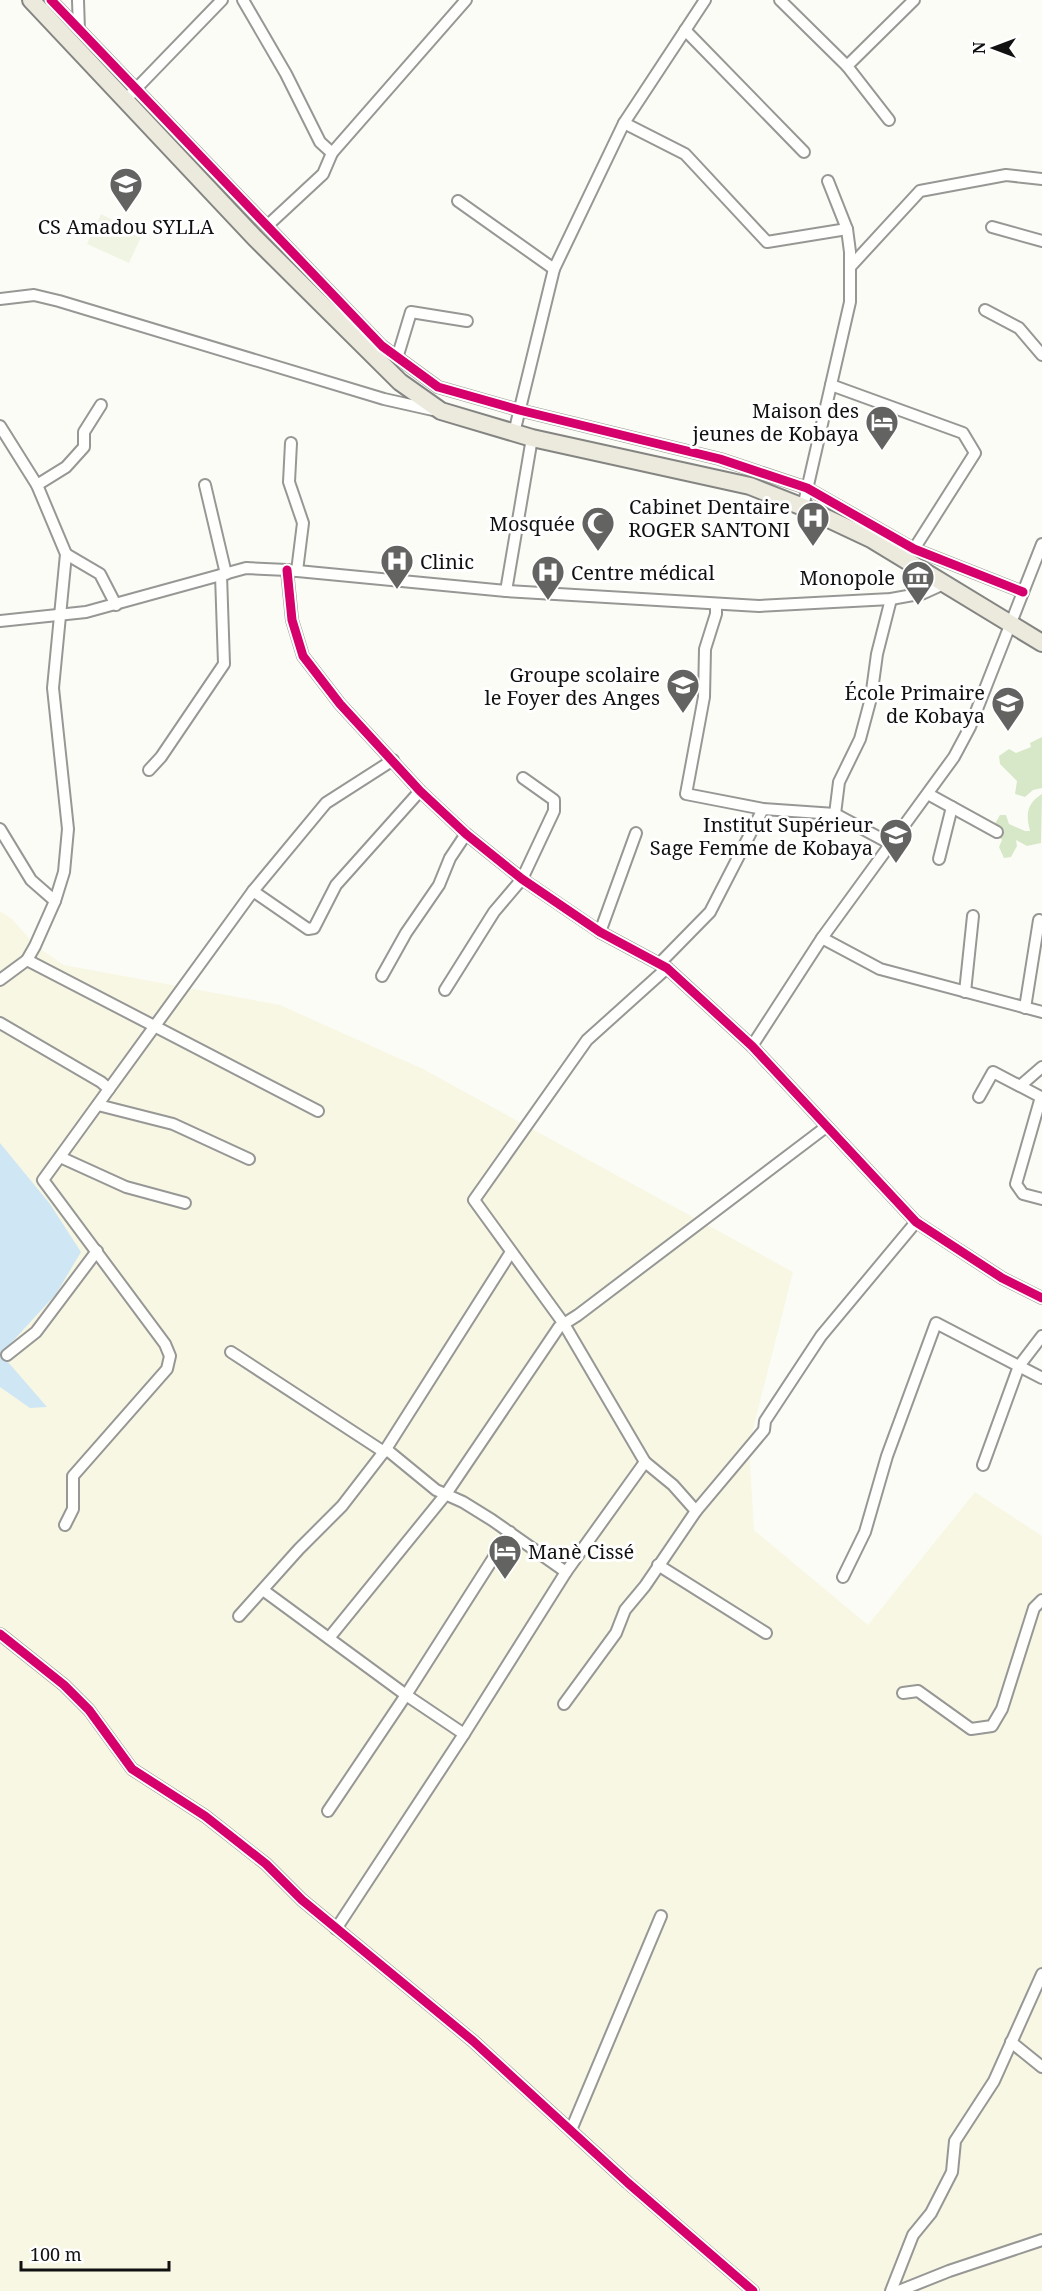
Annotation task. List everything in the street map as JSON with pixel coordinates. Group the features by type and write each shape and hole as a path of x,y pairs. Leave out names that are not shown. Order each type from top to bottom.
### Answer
{"main road":[{"path":"31,0 83,46 181,148 255,238 377,350 400,382 441,411 532,438 750,486 803,507 871,539 1042,643"}],"street":[{"path":"51,0 79,31"},
{"path":"78,0 79,31 83,46"},
{"path":"130,95 222,0"},
{"path":"243,0 286,74 320,142 332,153"},
{"path":"267,226 323,174 332,153 466,0"},
{"path":"514,433 554,269 624,123 705,0"},
{"path":"780,0 847,66 890,120"},
{"path":"847,66 910,1"},
{"path":"685,30 804,152"},
{"path":"624,123 685,154 767,242 847,229"},
{"path":"181,148 267,226 377,350 392,355 438,387 519,410 720,459 807,488 914,549 1023,592"},
{"path":"850,267 920,191 1006,176 1042,179"},
{"path":"803,507 850,302 847,229 828,181"},
{"path":"458,201 554,269"},
{"path":"992,227 1042,242"},
{"path":"0,299 34,295 59,301 384,399 441,411"},
{"path":"985,310 1020,328 1042,355"},
{"path":"392,355 398,355 411,312 467,321"},
{"path":"831,385 963,433 975,453 914,549"},
{"path":"37,485 66,467 84,447 84,432 101,405"},
{"path":"0,426 37,485 66,554 53,688 68,828 64,873 55,901 27,960 0,980"},
{"path":"506,591 532,438"},
{"path":"291,443 290,482 303,523 292,570 292,620 303,657 340,704 420,791 466,834 522,879 600,932 664,966 752,1046 916,1222 1002,1278 1042,1298"},
{"path":"149,770 161,757 224,664 223,575 205,485"},
{"path":"752,1046 822,938 954,757 970,727 1042,544"},
{"path":"66,554 100,574 116,605"},
{"path":"0,621 86,612 246,568 292,570 506,591 759,606 891,599 924,593 946,583"},
{"path":"835,814 839,782 860,739 871,698 878,654 891,599"},
{"path":"716,604 714,622 705,649 704,697 686,794 763,809 835,814 891,844"},
{"path":"65,1525 73,1509 73,1476 167,1369 170,1356 165,1344 97,1251 44,1184 45,1174 156,1027 253,891 326,802 393,759"},
{"path":"445,990 494,912 522,879 554,811 554,800 523,778"},
{"path":"253,891 308,929 314,928 336,885 420,791"},
{"path":"928,794 997,832"},
{"path":"939,859 952,807"},
{"path":"696,1511 673,1485 645,1462 564,1324 474,1200 587,1040 664,966 710,912 763,809"},
{"path":"0,829 31,880 55,901"},
{"path":"600,932 636,833"},
{"path":"382,976 406,933 439,885 450,858 466,834"},
{"path":"965,992 973,916"},
{"path":"1025,1008 1039,920"},
{"path":"822,938 880,969 1042,1012"},
{"path":"27,960 318,1111"},
{"path":"0,1023 101,1082 109,1089"},
{"path":"1020,1086 1042,1067"},
{"path":"979,1097 993,1072 1041,1097 1016,1184 1023,1194 1042,1199"},
{"path":"98,1105 173,1124 249,1159"},
{"path":"328,1638 446,1494 559,1327 826,1127"},
{"path":"60,1156 126,1187 185,1203"},
{"path":"564,1704 616,1633 625,1610 645,1586 696,1511 764,1430 765,1421 821,1336 916,1222"},
{"path":"7,1355 36,1332 97,1251"},
{"path":"239,1616 299,1549 342,1506 385,1450 512,1252"},
{"path":"843,1577 865,1532 887,1456 936,1323 1042,1378"},
{"path":"983,1465 1019,1366 1042,1336"},
{"path":"231,1352 385,1450 436,1490 463,1502 566,1572"},
{"path":"336,1929 464,1734 566,1572 645,1462"},
{"path":"328,1811 406,1695 510,1532"},
{"path":"658,1565 766,1633"},
{"path":"263,1590 406,1695 464,1734"},
{"path":"903,1693 918,1691 971,1729 992,1726 1002,1708 1034,1608 1042,1599"},
{"path":"0,1634 64,1686 89,1710 132,1769 237,1840 336,1929 407,1985 572,2130 628,2183 753,2291"},
{"path":"572,2130 661,1916"},
{"path":"891,2291 913,2235 931,2214 952,2172 955,2140 994,2081 1042,1974"},
{"path":"1011,2042 1042,2067"},
{"path":"899,2291 1042,2240"}],"green space":[{"path":"101,214 142,235 129,263 87,244"},
{"path":"1042,737 1042,788 1033,790 1025,797 1015,794 1017,781 1000,764 999,756 1009,749 1016,753 1031,747 1030,743"},
{"path":"1042,794 1041,843 1027,846 1016,840 1017,846 1011,857 1004,858 999,847 1002,840 993,827 1000,815 1006,815 1009,824 1030,831 1028,810"},
{"path":"0,911 12,919 36,946 64,965 280,1005 423,1069 793,1272 749,1445 754,1530 868,1625 975,1492 1042,1536 1042,2291 0,2291"}],"water":[{"path":"0,1143 50,1204 81,1252 56,1294 1,1354 47,1407 30,1408 0,1387"}],"cycle path":[{"path":"51,0 382,346 438,387 519,410 720,459 807,488 914,549 1023,592"},
{"path":"287,570 292,620 303,656 340,704 420,791 466,834 522,879 600,932 667,968 752,1046 916,1222 1002,1278 1042,1298"},
{"path":"0,1634 64,1685 89,1710 132,1769 205,1816 266,1864 302,1900 473,2041 628,2183 753,2291"}],"place":[{"name":"CS Amadou SYLLA","path":"126,213"},
{"name":"Maison des jeunes de Kobaya","path":"882,451"},
{"name":"Cabinet Dentaire ROGER SANTONI","path":"813,547"},
{"name":"Mosquée","path":"598,552"},
{"name":"Clinic","path":"397,590"},
{"name":"Centre médical","path":"548,601"},
{"name":"Monopole","path":"918,606"},
{"name":"Groupe scolaire le Foyer des Anges","path":"683,714"},
{"name":"École Primaire de Kobaya","path":"1008,732"},
{"name":"Institut Supérieur Sage Femme de Kobaya","path":"896,864"},
{"name":"Manè Cissé","path":"505,1580"}]}
